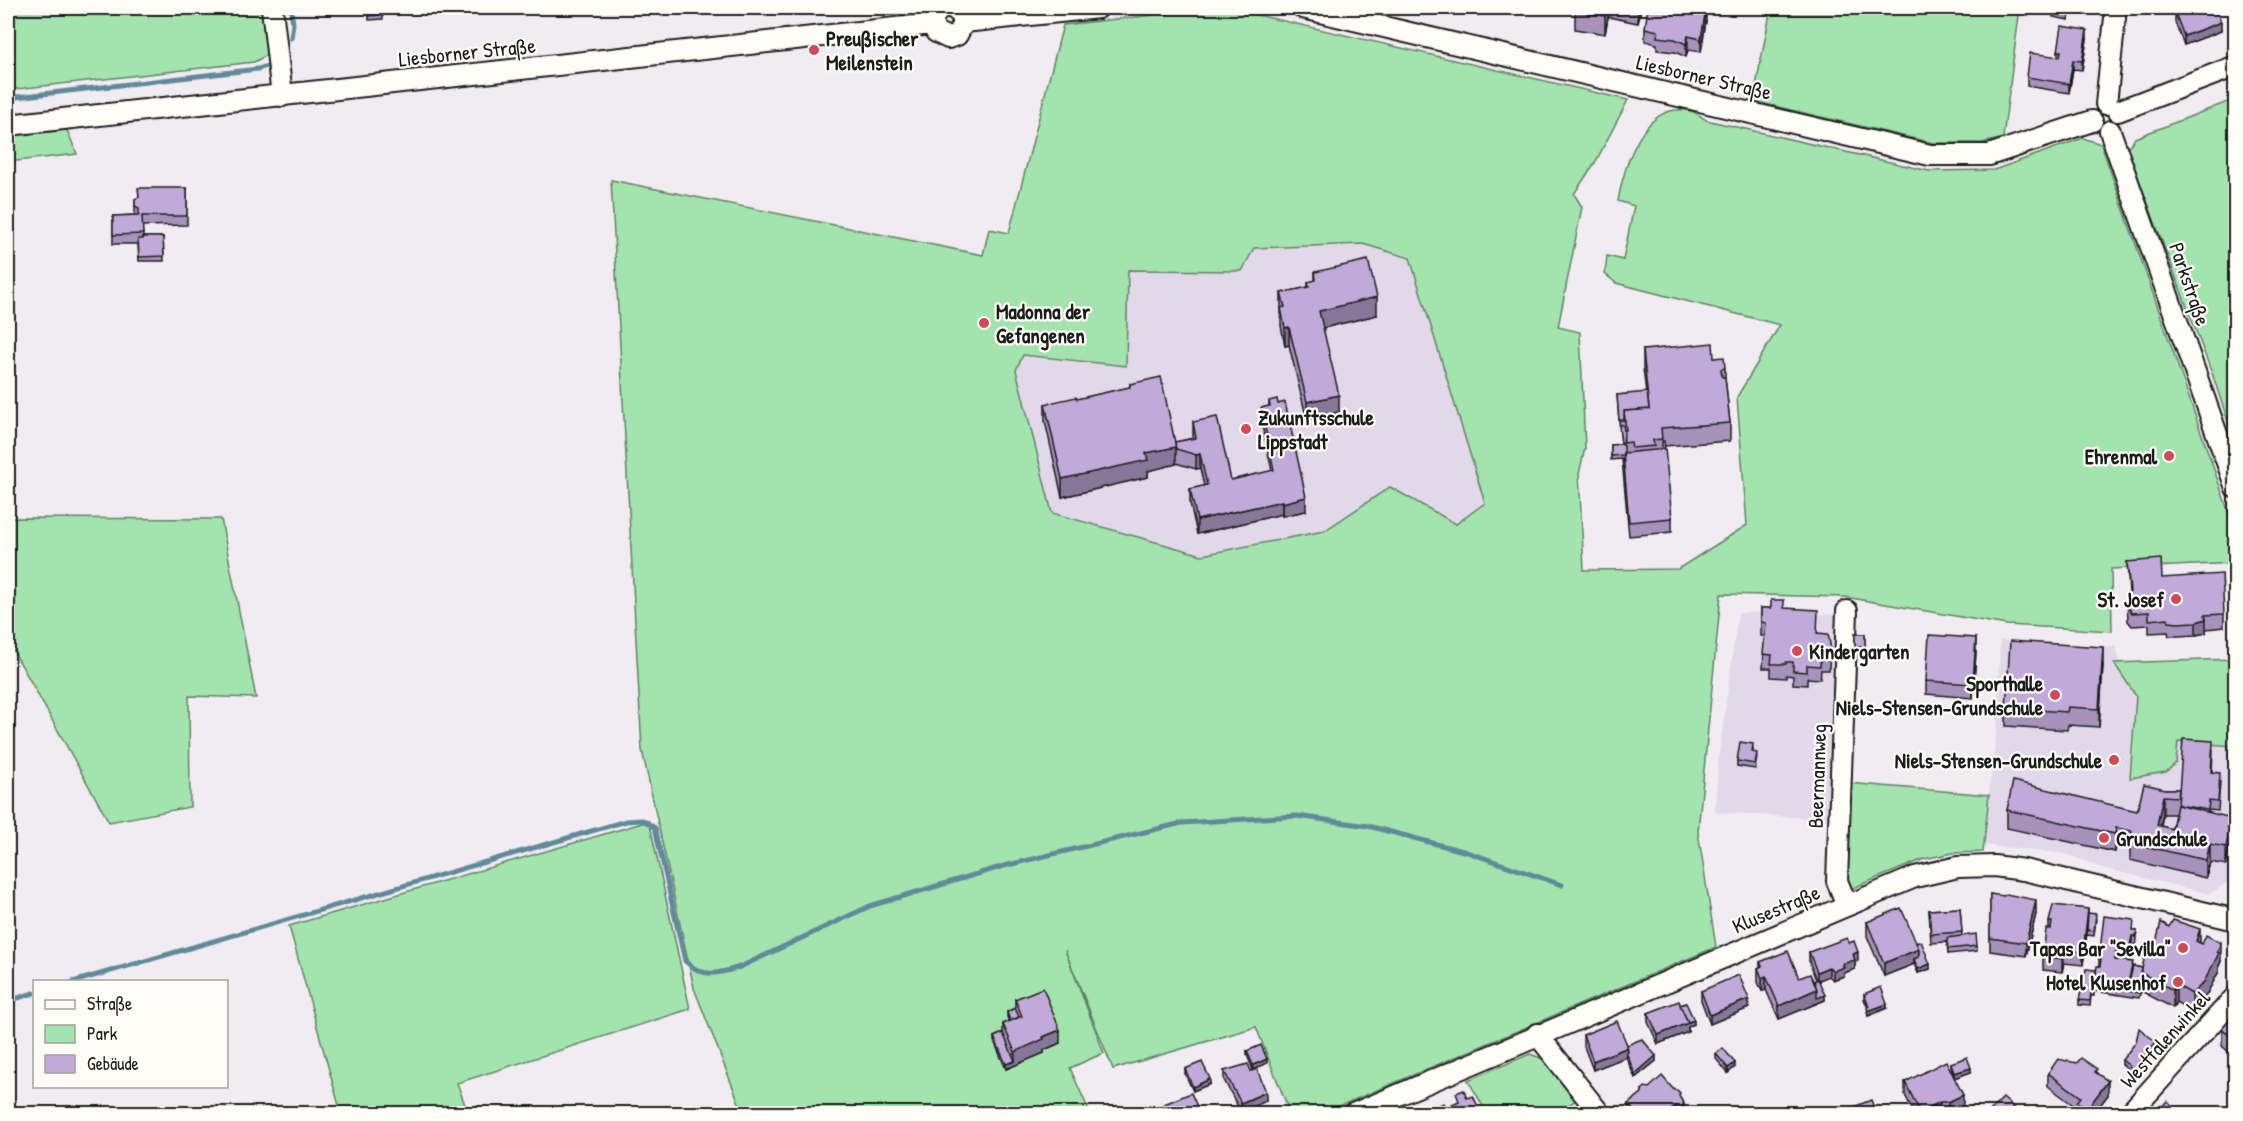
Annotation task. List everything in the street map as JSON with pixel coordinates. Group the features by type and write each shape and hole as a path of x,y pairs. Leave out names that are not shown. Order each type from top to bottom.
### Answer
{"street":[{"path":"272,8 282,96"},
{"path":"943,8 934,15 932,24 936,32 948,38 957,35 959,15 1098,8"},
{"name":"Liesborner Straße","path":"1303,8 1930,155 1989,155 2092,121"},
{"path":"2116,8 2112,107 2119,120 2114,129 2101,131 2092,121 2095,109 2112,107 2235,66"},
{"name":"Liesborner Straße","path":"8,125 932,24"},
{"name":"Parkstraße","path":"2110,131 2235,488"},
{"name":"Beermannweg","path":"1847,611 1837,881 1847,905"},
{"name":"Klusestraße","path":"1353,1113 1847,905 1934,871 1958,867 1994,866 2043,873 2235,920"},
{"name":"Westfalenwinkel","path":"2129,1113 2235,996"},
{"path":"1537,1035 1600,1113"}],"shaded area":[{"name":"Zukunftsschule Lippstadt","path":"1363,244 1410,258 1485,503 1457,524 1390,487 1324,531 1202,555 1052,513 1016,370 1023,354 1127,270 1242,271 1254,248"},
{"path":"1738,613 1841,615 1833,820 1715,812 1718,764"},
{"name":"Niels-Stensen-Grundschule","path":"2000,640 2064,646 2116,647 2121,663 2235,659 2235,877 2210,894 2103,868 2066,854 1983,845 1997,726"}],"green space":[{"path":"8,8 261,8 267,55 254,62 8,90"},
{"path":"1227,8 1628,100 1596,161 1574,194 1582,207 1558,327 1580,332 1585,448 1579,474 1584,570 1678,569 1747,525 1737,397 1780,325 1616,283 1605,274 1607,256 1623,260 1634,206 1618,201 1625,171 1639,139 1648,126 1660,116 1674,110 1690,111 1706,120 1929,171 1994,170 2083,138 2101,144 2235,530 2235,563 2111,569 2112,631 2007,625 1845,597 1721,594 1698,832 1716,947 1323,1113 1290,1113 1256,1027 1113,1069 1065,950 1104,1053 1070,1068 1090,1113 743,1113 694,988 642,750 611,180 983,255 989,229 1009,233 1063,25","holes":["1363,244 1410,258 1485,503 1456,524 1390,487 1324,531 1202,555 1052,513 1016,370 1023,355 1126,366 1128,270 1242,271 1254,248"]},
{"path":"1771,8 2020,8 2003,138 1982,143 1933,143 1753,101"},
{"path":"2235,99 2235,443 2213,376 2127,148 2135,138"},
{"path":"67,130 77,154 8,162 8,136"},
{"path":"8,518 221,519 256,698 189,696 190,807 109,822 8,641"},
{"path":"2235,659 2235,746 2178,742 2176,763 2166,772 2130,778 2136,696 2114,663"},
{"path":"1847,783 1989,795 1983,852 1953,853 1924,859 1848,890 1844,873"},
{"path":"649,821 690,1009 457,1083 468,1113 341,1113 289,926"},
{"path":"1530,1054 1546,1060 1577,1099 1558,1113 1487,1113 1468,1080"}],"building":[{"path":"369,8 382,8 383,14 369,16"},
{"path":"1576,8 1607,8 1605,16 1575,11"},
{"path":"1648,8 1683,12 1684,8 1706,8 1701,39 1688,36 1686,44 1675,39 1657,37 1658,31 1645,28"},
{"path":"2054,8 2070,8 2069,15 2053,13"},
{"path":"2181,8 2216,8 2221,22 2184,36 2175,13 2182,11"},
{"path":"2062,26 2087,30 2082,61 2073,60 2069,84 2027,77 2030,53 2060,57 2061,51 2058,51"},
{"path":"138,188 187,188 187,216 142,216 143,234 113,235 113,216 139,215 139,208 135,206 135,199 139,197"},
{"path":"143,237 163,237 164,256 139,257 138,239 143,239"},
{"path":"1368,260 1377,297 1319,311 1339,395 1307,402 1289,327 1285,328 1281,308 1285,307 1281,293 1309,287 1308,282 1316,280 1315,272"},
{"path":"1713,343 1714,358 1724,357 1725,368 1721,369 1722,377 1725,377 1730,423 1661,428 1662,439 1653,440 1654,446 1632,448 1631,442 1624,443 1623,431 1626,430 1624,411 1649,409 1643,350"},
{"path":"1161,377 1176,447 1146,453 1148,460 1062,479 1045,404 1130,387 1130,384"},
{"path":"1647,392 1649,409 1624,411 1624,420 1619,420 1617,395"},
{"name":"Zukunftsschule Lippstadt","path":"1277,399 1278,404 1285,402 1306,497 1197,520 1190,489 1207,485 1200,454 1176,449 1175,442 1196,438 1193,422 1217,417 1231,480 1274,470 1261,408 1270,406 1269,401"},
{"path":"1619,425 1623,425 1623,444 1621,444"},
{"path":"1611,445 1624,446 1623,455 1611,456"},
{"path":"1665,449 1672,518 1629,522 1623,453"},
{"name":"St. Josef","path":"2161,559 2162,578 2222,574 2224,614 2205,615 2206,619 2196,622 2178,623 2169,622 2168,618 2149,620 2149,612 2132,613 2128,607 2127,595 2130,592 2127,562"},
{"name":"Kindergarten","path":"1771,600 1784,600 1784,608 1818,610 1817,633 1828,634 1830,644 1829,657 1821,656 1820,666 1807,665 1807,672 1793,671 1793,662 1771,664 1772,655 1763,654 1766,623 1761,622 1761,608 1771,608"},
{"path":"1855,634 1865,634 1865,647 1855,647"},
{"path":"1929,635 1976,638 1973,684 1926,681"},
{"name":"Sporthalle Niels-Stensen-Grundschule","path":"2010,641 2103,647 2099,709 2068,707 2067,712 2006,708"},
{"path":"2183,739 2213,741 2211,772 2220,773 2218,802 2209,801 2208,810 2178,805"},
{"path":"1740,742 1753,744 1752,752 1757,753 1755,764 1737,761"},
{"path":"2013,781 2137,811 2144,784 2165,789 2179,789 2178,797 2163,796 2157,825 2172,829 2177,805 2232,818 2226,847 2210,844 2206,860 2130,843 2132,831 2116,828 2115,834 2007,810"},
{"path":"1990,894 2004,896 2006,894 2036,900 2026,943 1990,938"},
{"path":"2053,905 2088,909 2083,952 2064,950 2062,959 2043,956 2046,929 2051,929 2052,922 2049,922"},
{"path":"1901,908 1919,949 1884,963 1867,922"},
{"path":"1960,908 1962,932 1931,934 1929,910"},
{"path":"2088,913 2096,914 2094,931 2087,930"},
{"path":"2104,916 2134,920 2133,931 2137,931 2136,937 2132,936 2129,952 2116,951 2115,960 2133,962 2127,987 2094,983 2097,966 2100,966"},
{"name":"Hotel Klusenhof","path":"2173,920 2200,929 2196,941 2202,944 2206,935 2221,943 2217,952 2219,953 2204,982 2192,994 2176,985 2173,990 2141,973 2146,951 2154,952 2161,922 2169,927"},
{"path":"1976,934 1977,946 1948,949 1947,938"},
{"path":"1847,938 1849,943 1854,941 1858,952 1853,954 1855,960 1842,964 1844,967 1833,971 1829,967 1817,972 1809,952"},
{"path":"1921,941 1930,964 1918,969 1914,959 1919,957 1916,943"},
{"path":"1788,951 1799,978 1810,974 1817,989 1779,1006 1766,976 1762,978 1758,968 1762,966 1760,962"},
{"path":"2116,955 2129,957 2129,961 2116,960"},
{"path":"2133,966 2142,968 2139,993 2127,991"},
{"path":"2086,969 2096,970 2094,992 2091,991 2090,1001 2079,1000"},
{"path":"1739,975 1749,999 1710,1015 1701,991"},
{"path":"1818,979 1825,995 1817,998 1814,981"},
{"path":"1881,987 1887,1004 1868,1011 1869,1007 1864,994"},
{"path":"1043,988 1060,1030 1015,1052 1003,1024 1022,1016 1015,999"},
{"path":"1679,1001 1688,1023 1658,1035 1648,1013"},
{"path":"1686,1003 1694,1020 1688,1022 1680,1005"},
{"path":"1015,1008 1019,1017 1010,1021 1007,1012"},
{"path":"2235,1013 2235,1041 2222,1028"},
{"path":"1617,1021 1628,1047 1593,1061 1583,1035"},
{"path":"2139,1028 2156,1042 2133,1069 2122,1060 2136,1042"},
{"path":"1003,1033 1015,1061 1006,1064 994,1037"},
{"path":"1642,1039 1656,1056 1635,1074 1626,1052 1628,1052 1627,1045"},
{"path":"1261,1045 1267,1059 1253,1065 1247,1051"},
{"path":"1723,1048 1735,1063 1728,1068 1716,1054"},
{"path":"1967,1057 1971,1068 1954,1073 1951,1063"},
{"path":"2081,1058 2097,1069 2095,1072 2108,1081 2087,1109 2077,1102 2081,1097 2048,1073 2058,1059 2077,1063"},
{"path":"1946,1061 1963,1095 1948,1102 1940,1102 1920,1112 1905,1082"},
{"path":"1202,1062 1210,1079 1193,1087 1185,1069"},
{"path":"1248,1064 1251,1071 1257,1069 1266,1092 1241,1103 1224,1071"},
{"path":"1662,1076 1674,1090 1680,1093 1679,1096 1684,1104 1680,1108 1676,1106 1667,1113 1636,1113 1628,1104 1642,1093 1645,1087 1649,1088"},
{"path":"1464,1090 1467,1098 1473,1096 1481,1113 1432,1113 1430,1109 1444,1103 1446,1107 1459,1101 1456,1093"},
{"path":"1191,1093 1200,1113 1165,1113 1162,1105"},
{"path":"2003,1098 2020,1113 1988,1113"},
{"path":"1871,1100 1876,1113 1839,1113"},
{"path":"2167,1101 2181,1113 2156,1113"}],"waterway":[{"path":"291,8 293,24 291,38"},
{"path":"8,98 258,69 267,66"},
{"path":"80,980 626,821 643,820 655,828 685,961 698,971 705,973 724,972 740,967 870,906 1004,866 1182,823 1297,816 1368,826 1467,852 1562,885"},
{"path":"8,1001 33,993"}],"place":[{"name":"Preußischer Meilenstein","path":"814,50"},
{"name":"Madonna der Gefangenen","path":"984,323"},
{"name":"Zukunftsschule Lippstadt","path":"1246,429"},
{"name":"Ehrenmal","path":"2169,456"},
{"name":"St. Josef","path":"2176,599"},
{"name":"Kindergarten","path":"1797,651"},
{"name":"Sporthalle Niels-Stensen-Grundschule","path":"2055,695"},
{"name":"Niels-Stensen-Grundschule","path":"2114,760"},
{"name":"Grundschule","path":"2104,838"},
{"name":"Tapas Bar \"Sevilla\"","path":"2183,948"},
{"name":"Hotel Klusenhof","path":"2178,982"}]}
